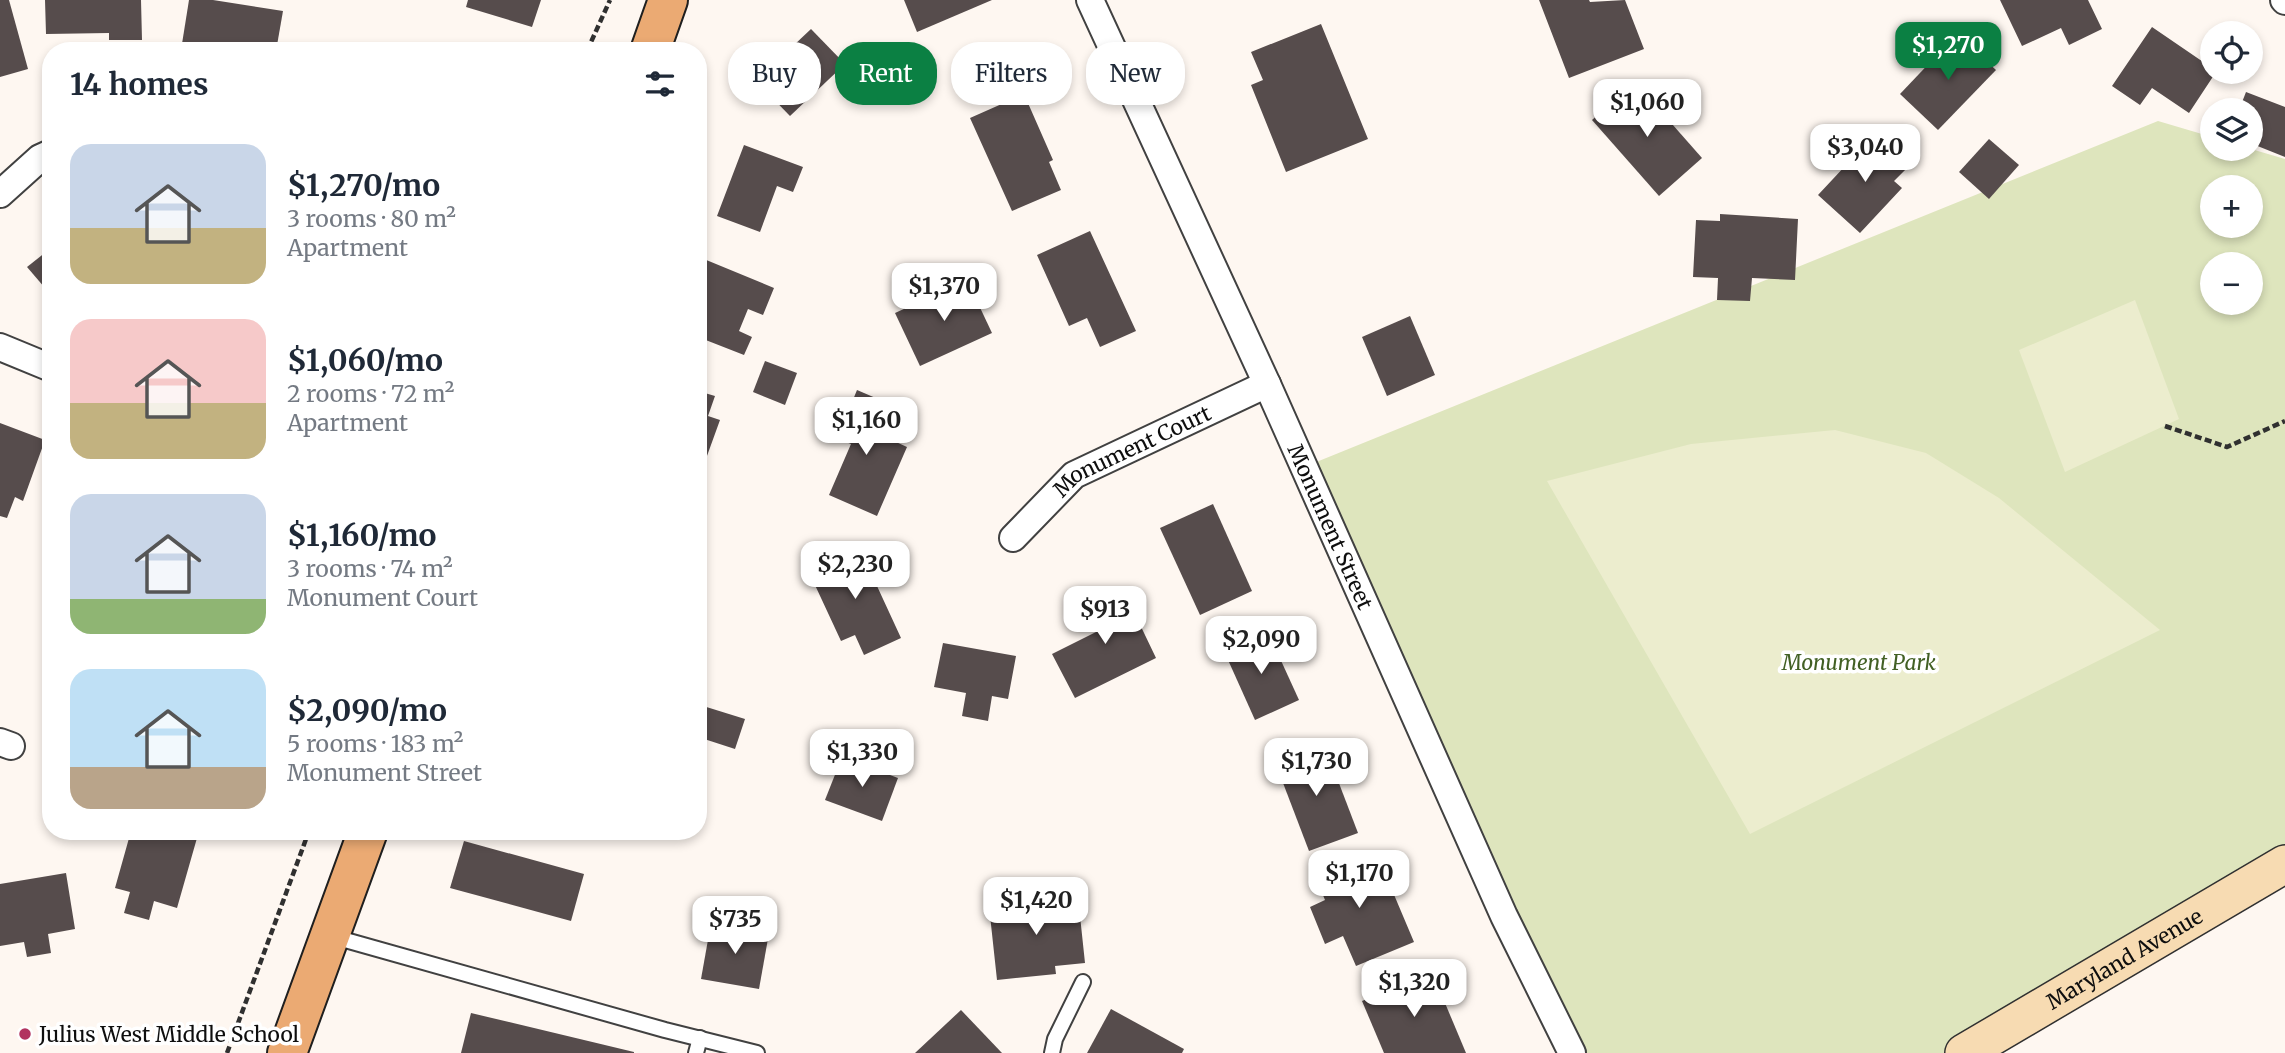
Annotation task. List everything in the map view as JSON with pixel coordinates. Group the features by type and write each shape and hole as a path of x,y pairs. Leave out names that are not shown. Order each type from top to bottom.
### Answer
{"main road":[{"path":"653,42 668,0"},
{"path":"287,1053 365,840"},
{"name":"Maryland Avenue","path":"1964,1053 2285,864"}],"street":[{"name":"Monument Street","path":"1090,0 1267,384 1504,916 1572,1053"},
{"path":"0,194 42,157"},
{"path":"0,346 42,365"},
{"name":"Monument Court","path":"1013,538 1074,475 1267,384"}],"lane":[{"path":"330,935 698,1046 757,1053"},
{"path":"1052,1053 1055,1040 1083,982"}],"path":[{"path":"591,42 610,0"},
{"path":"2165,426 2227,447 2285,421"},
{"path":"226,1053 306,840"}],"green space":[{"name":"Monument Park","path":"2158,121 2200,133 2200,161 2263,161 2263,153 2285,159 2285,864 1964,1053 1572,1053 1304,467"},
{"path":"2135,300 2179,419 2065,472 2019,350"},
{"path":"1835,430 1926,453 1999,498 2160,630 1750,834 1547,481 1691,444"}],"building":[{"path":"0,0 9,0 28,69 0,77"},
{"path":"45,0 141,0 142,40 109,40 109,33 46,34"},
{"path":"189,0 213,0 283,11 278,42 182,42"},
{"path":"468,0 541,0 532,27 466,7"},
{"path":"904,0 992,0 917,32"},
{"path":"1539,0 1625,0 1644,49 1569,78"},
{"path":"2000,0 2088,0 2102,29 2069,45 2061,28 2022,46"},
{"path":"1321,24 1368,139 1286,172 1251,85 1263,80 1251,52"},
{"path":"2152,27 2200,60 2200,84 2208,84 2189,113 2152,88 2140,105 2112,86"},
{"path":"811,29 835,54 835,73 821,87 821,42 797,42"},
{"path":"1957,34 1996,70 1938,130 1900,94"},
{"path":"1635,82 1702,158 1659,196 1592,120"},
{"path":"2246,92 2262,98 2244,98"},
{"path":"2263,99 2285,107 2285,157 2263,148"},
{"path":"779,105 802,105 790,116"},
{"path":"999,105 1029,105 1053,160 1049,162 1061,190 1012,211 970,118"},
{"path":"1875,134 1909,166 1894,181 1902,188 1860,233 1818,195"},
{"path":"1989,139 2019,165 1989,199 1959,172"},
{"path":"744,145 803,167 793,192 777,186 760,232 717,216"},
{"path":"1720,214 1798,219 1795,280 1752,278 1750,301 1717,300 1718,278 1693,277 1696,220 1720,221"},
{"path":"1090,231 1136,331 1100,347 1087,318 1069,326 1037,255"},
{"path":"42,255 42,284 27,267"},
{"path":"707,260 774,288 763,315 748,309 739,331 752,337 744,355 707,341"},
{"path":"967,280 992,333 920,366 895,313"},
{"path":"1410,316 1435,375 1387,396 1362,337"},
{"path":"765,361 797,373 785,405 753,392"},
{"path":"857,390 885,402 872,431 907,447 877,516 829,495 851,444 833,437 844,410 848,412"},
{"path":"707,394 715,396 708,416 720,420 707,456"},
{"path":"0,423 42,439 42,448 23,501 15,497 7,518 0,516"},
{"path":"1213,504 1252,591 1200,615 1160,528"},
{"path":"859,547 901,638 864,655 855,635 841,641 808,570"},
{"path":"1122,587 1156,658 1075,698 1052,654 1098,631 1085,605"},
{"path":"1268,632 1299,700 1255,720 1224,651"},
{"path":"943,643 1016,656 1008,699 992,696 988,721 962,716 966,693 934,687"},
{"path":"707,707 745,719 735,749 707,740"},
{"path":"1324,744 1358,833 1309,851 1275,762"},
{"path":"842,757 898,778 882,821 825,800"},
{"path":"128,840 196,840 177,908 154,901 149,920 124,913 130,892 115,888"},
{"path":"464,841 584,874 571,921 450,888"},
{"path":"1358,852 1369,878 1384,871 1414,942 1356,966 1343,936 1325,944 1310,907 1325,900 1313,871"},
{"path":"66,873 75,929 48,934 51,953 27,957 24,942 0,946 0,884"},
{"path":"1078,897 1085,963 1055,966 1056,974 997,980 989,906"},
{"path":"711,923 769,933 759,989 701,979"},
{"path":"1432,972 1466,1053 1384,1053 1362,1001"},
{"path":"1111,1009 1184,1049 1182,1053 1087,1053"},
{"path":"961,1010 1002,1053 915,1053"},
{"path":"471,1013 634,1052 634,1053 461,1053"}],"place":[{"name":"Julius West Middle School","path":"25,1034"}]}
